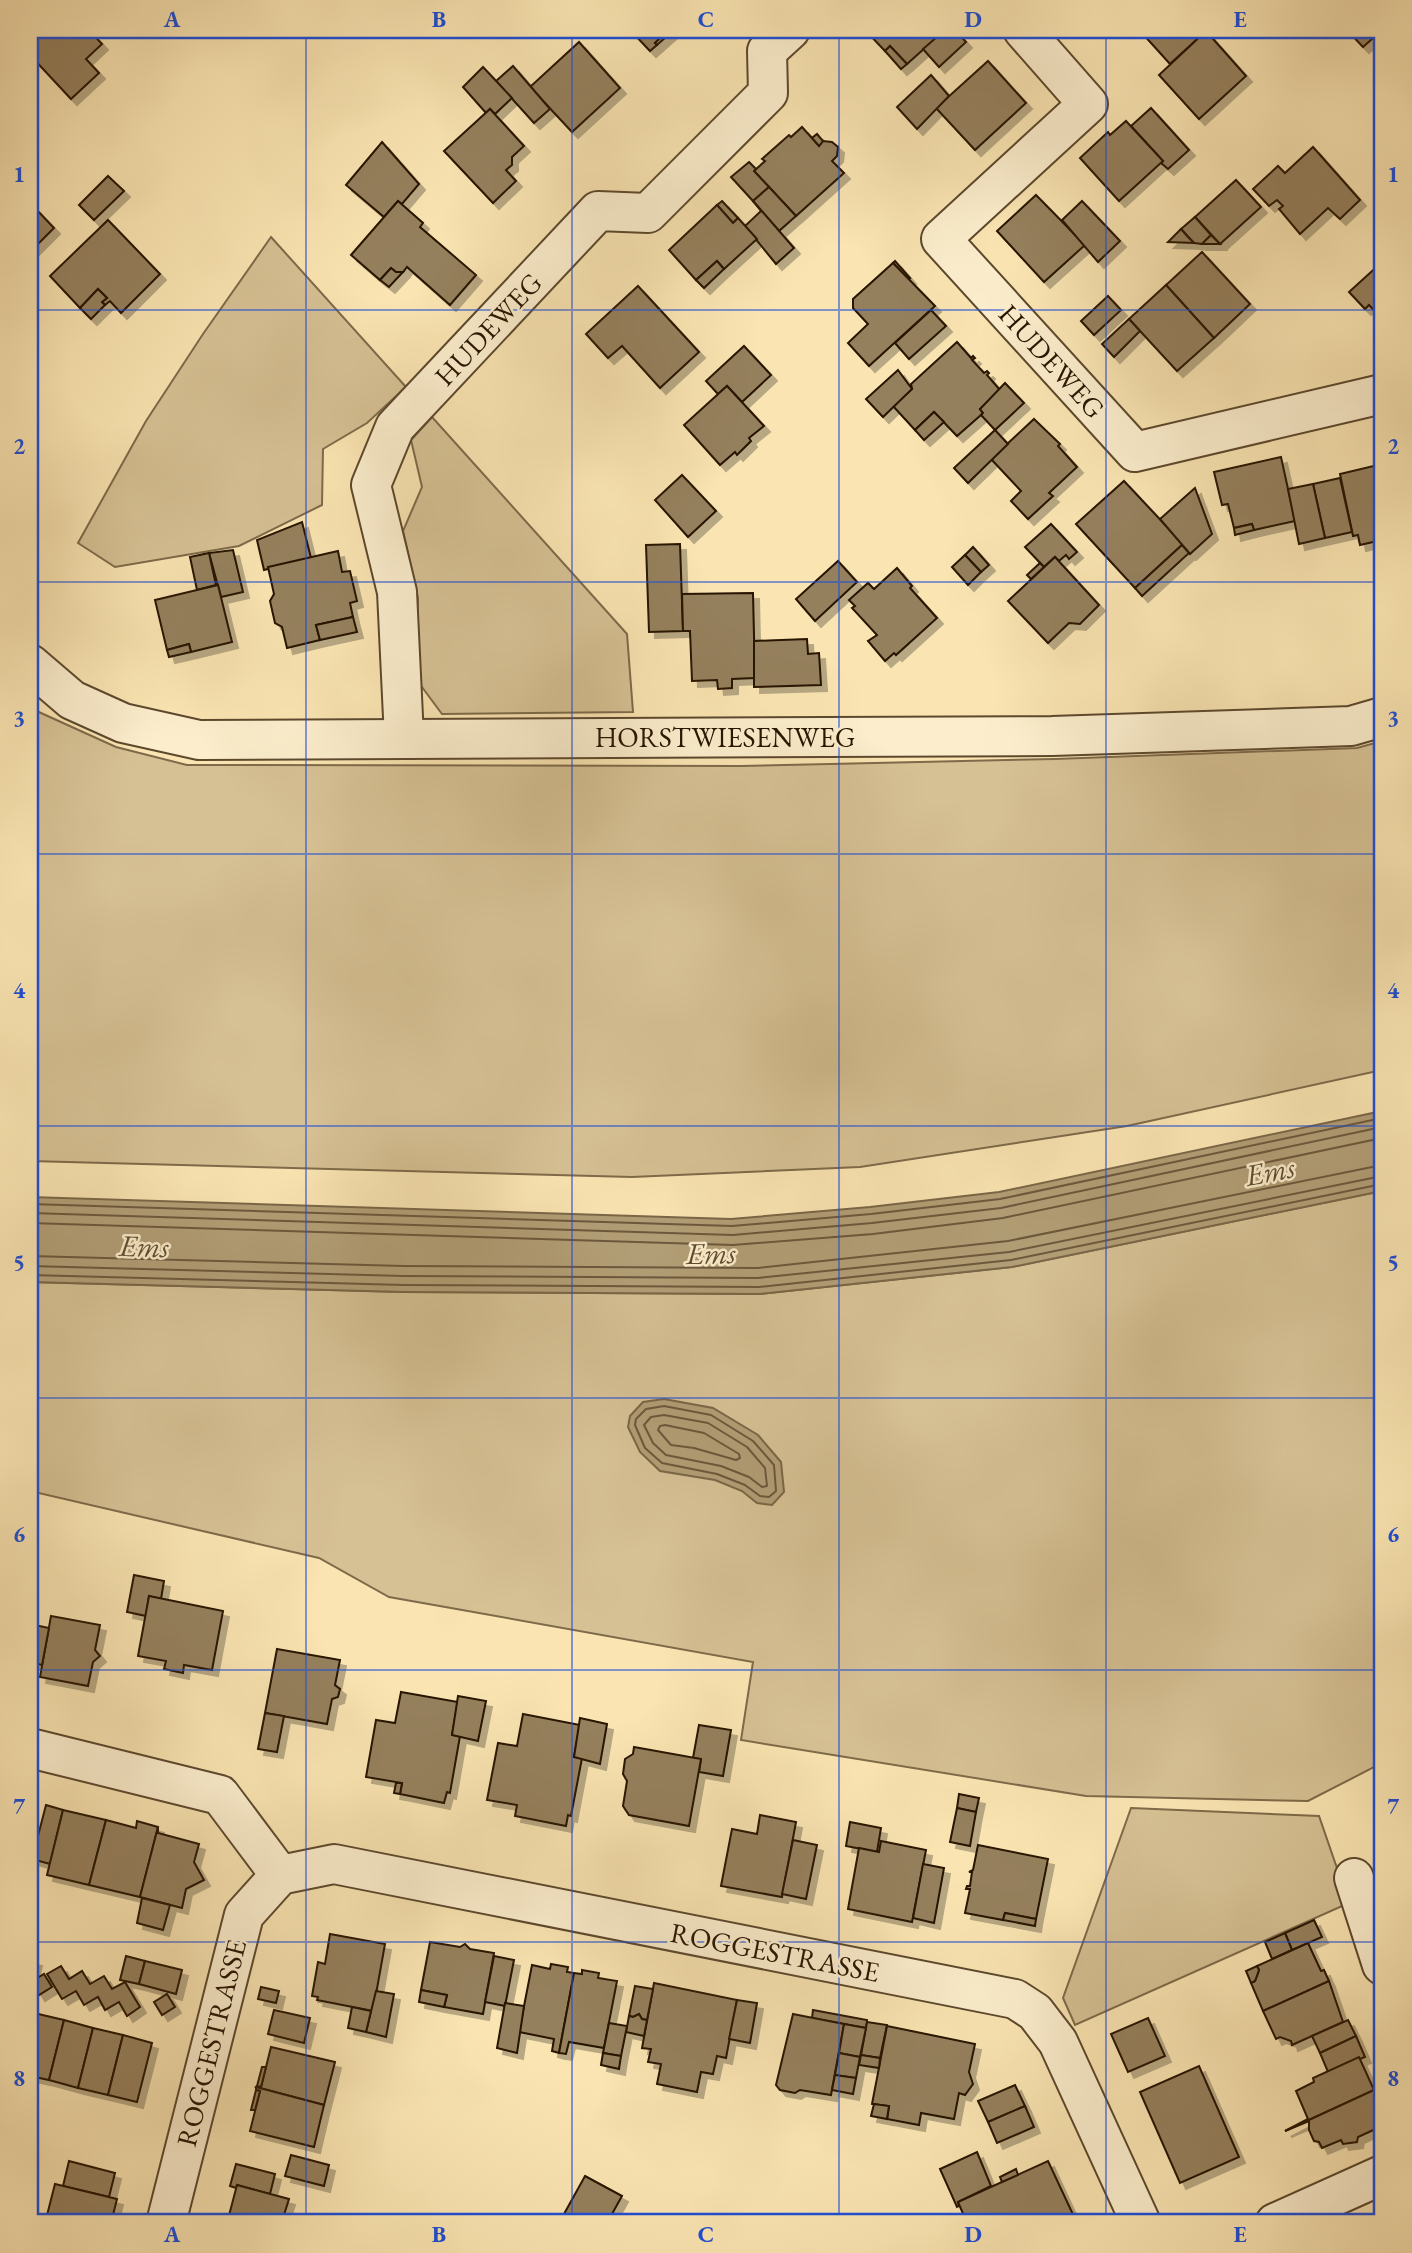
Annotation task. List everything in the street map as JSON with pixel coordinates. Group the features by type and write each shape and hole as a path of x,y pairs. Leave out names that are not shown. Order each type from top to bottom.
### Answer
{"street":[{"name":"HUDEWEG","path":"404,738 397,592 371,485 395,427 598,211 648,213 759,103 768,93 767,51 790,30"},
{"name":"HUDEWEG","path":"1023,30 1088,104 941,239 1135,452 1382,394"},
{"name":"HORSTWIESENWEG","path":"30,664 72,699 123,723 199,740 1052,736 1352,726 1382,717"},
{"path":"30,1748 220,1795 280,1875"},
{"name":"ROGGESTRASSE","path":"166,2223 244,1915 280,1875 334,1864 1015,1999 1035,2012 1058,2042 1141,2223"},
{"path":"1354,1878 1382,1965"},
{"path":"1275,2223 1382,2175"}],"shaded area":[{"path":"271,237 406,387 367,423 323,449 322,505 239,546 115,567 78,543 146,421"},
{"path":"432,417 627,634 633,712 442,714 416,679 418,598 403,531 422,487 411,440"},
{"path":"30,708 116,747 187,765 741,766 1055,759 1357,748 1382,741 1382,1070 1127,1126 860,1167 632,1177 30,1161"},
{"path":"1382,1191 1382,1763 1308,1801 1086,1796 741,1740 753,1662 389,1597 319,1558 30,1491 30,1282 403,1292 759,1294 1012,1267"},
{"path":"1131,1808 1319,1816 1349,1903 1075,2025 1063,1998"}],"water":[{"name":"Ems","path":"1382,1111 1382,1191 1012,1267 759,1294 403,1292 30,1282 30,1197 731,1219 999,1192"},
{"path":"664,1399 713,1408 758,1435 781,1462 784,1492 772,1505 757,1503 742,1491 715,1480 660,1471 640,1452 628,1427 630,1416 643,1402"}],"building":[{"path":"30,30 89,30 102,44 86,59 99,73 71,99 30,55"},
{"path":"656,30 662,36 650,51 632,32"},
{"path":"656,30 674,30 657,45 655,43 662,36"},
{"path":"865,30 945,30 907,64 890,46 885,51"},
{"path":"945,30 955,30 966,42 939,67 923,49"},
{"path":"1145,30 1206,31 1170,64 1142,33"},
{"path":"1347,30 1382,30 1363,47"},
{"path":"1206,31 1246,76 1199,119 1159,75"},
{"path":"579,42 620,88 572,132 530,87"},
{"path":"890,46 907,64 901,69 885,51"},
{"path":"988,61 1026,103 975,150 936,108"},
{"path":"513,66 550,109 534,123 496,81"},
{"path":"483,67 512,98 495,114 490,109 486,113 463,87"},
{"path":"931,75 949,96 917,129 897,107"},
{"path":"1151,108 1189,150 1168,169 1131,126"},
{"path":"490,109 524,146 512,157 512,165 506,170 516,181 493,203 444,151"},
{"path":"1126,121 1163,161 1119,201 1080,158 1108,132 1110,135"},
{"path":"802,127 819,146 823,141 832,142 838,147 837,156 832,161 844,173 796,216 754,171 765,161 762,159"},
{"path":"817,134 823,141 819,146 812,138"},
{"path":"382,142 419,184 402,204 398,201 384,217 346,185"},
{"path":"1313,147 1360,200 1340,219 1328,208 1300,234 1279,209 1283,206 1277,200 1269,206 1253,189 1278,166 1285,173"},
{"path":"749,162 769,187 753,201 731,177"},
{"path":"108,176 124,191 94,220 79,205"},
{"path":"1236,180 1261,207 1220,244 1195,217"},
{"path":"769,187 796,216 779,231 753,201"},
{"path":"1036,195 1085,245 1044,282 997,231"},
{"path":"398,201 423,223 420,227 476,275 450,305 407,267 403,272 396,272 391,268 380,280 351,255"},
{"path":"722,201 738,218 733,223 717,205"},
{"path":"753,201 794,248 776,264 745,226 761,211"},
{"path":"1082,201 1120,241 1098,262 1062,220"},
{"path":"717,205 733,223 738,218 757,239 724,269 717,261 696,280 669,250"},
{"path":"34,207 54,228 30,252 30,211"},
{"path":"1195,217 1211,235 1202,244 1194,243 1181,229"},
{"path":"108,220 160,274 121,313 110,301 105,305 102,302 107,298 98,289 80,308 50,276"},
{"path":"1181,229 1188,237 1194,243 1168,242"},
{"path":"1211,235 1220,244 1202,244"},
{"path":"1202,252 1250,304 1214,338 1166,285"},
{"path":"717,261 724,269 704,288 696,280"},
{"path":"895,261 910,278 907,279 893,263"},
{"path":"1382,262 1382,319 1369,305 1365,309 1349,292"},
{"path":"893,263 935,306 869,366 848,343 868,324 853,308 853,299"},
{"path":"391,268 396,272 403,272 389,287 380,280"},
{"path":"1166,285 1214,338 1177,371 1129,319"},
{"path":"638,286 699,352 660,388 622,346 608,358 586,334"},
{"path":"98,289 107,298 102,302 105,305 91,319 80,308"},
{"path":"1108,296 1121,310 1094,335 1081,321"},
{"path":"931,310 946,326 909,359 895,343"},
{"path":"1129,319 1140,331 1114,357 1102,344"},
{"path":"957,342 971,358 975,358 972,360 984,373 989,373 987,375 1000,390 980,409 983,413 957,436 934,412 915,430 893,406 912,389 911,384"},
{"path":"744,346 771,375 742,402 727,386 718,394 706,381"},
{"path":"898,370 912,389 883,417 866,399"},
{"path":"1005,383 1024,403 995,430 981,415 983,413 980,409"},
{"path":"727,386 764,426 749,438 751,441 737,455 735,452 720,465 684,425"},
{"path":"934,412 944,422 924,440 915,430"},
{"path":"1034,419 1060,444 1058,446 1077,467 1049,493 1053,496 1028,519 1011,501 1021,491 991,459"},
{"path":"995,430 1008,444 968,483 954,468"},
{"path":"1281,457 1295,521 1254,530 1252,524 1234,528 1228,504 1222,505 1214,472"},
{"path":"1382,464 1382,540 1360,545 1358,535 1353,536 1340,474"},
{"path":"682,475 716,511 688,537 655,500"},
{"path":"1340,478 1352,532 1325,538 1313,484"},
{"path":"1124,481 1183,544 1135,588 1076,524"},
{"path":"1313,484 1325,538 1299,544 1288,489"},
{"path":"1195,488 1212,534 1190,554 1160,519"},
{"path":"302,522 311,558 264,570 257,540"},
{"path":"1051,524 1077,552 1069,559 1066,555 1059,561 1055,557 1044,567 1025,547"},
{"path":"1252,524 1254,530 1235,535 1234,528"},
{"path":"680,544 683,631 649,632 646,545"},
{"path":"1182,545 1189,553 1142,596 1135,588"},
{"path":"973,547 989,565 981,572 965,555"},
{"path":"233,550 243,592 221,597 209,553"},
{"path":"338,551 342,572 350,571 357,601 350,603 353,617 316,625 320,640 287,648 282,627 275,623 270,601 274,594 268,567"},
{"path":"209,553 216,585 197,590 190,557"},
{"path":"965,555 981,572 968,585 952,567"},
{"path":"1055,557 1099,605 1080,624 1069,623 1048,643 1008,601"},
{"path":"838,561 857,582 815,621 796,599"},
{"path":"1040,563 1044,567 1031,579 1027,575"},
{"path":"897,568 912,586 910,588 937,618 896,655 894,653 885,661 868,641 877,635 852,608 855,606 849,600 868,583 874,589"},
{"path":"218,585 232,642 191,652 189,644 167,650 155,600"},
{"path":"753,593 755,678 732,679 732,688 718,689 717,680 692,681 690,631 683,631 682,594"},
{"path":"353,617 357,632 320,640 316,625"},
{"path":"807,639 808,654 819,653 821,685 754,687 754,641"},
{"path":"189,644 191,652 169,657 167,650"},
{"path":"134,1575 164,1581 161,1599 149,1596 146,1616 127,1612"},
{"path":"149,1596 223,1611 212,1670 184,1665 183,1673 164,1669 166,1661 138,1656"},
{"path":"51,1616 100,1625 95,1650 100,1656 93,1662 88,1686 40,1677"},
{"path":"30,1624 49,1628 42,1665 30,1662"},
{"path":"277,1649 340,1660 335,1685 340,1689 338,1697 332,1699 327,1724 265,1713"},
{"path":"401,1692 458,1702 452,1735 460,1736 450,1793 447,1792 444,1803 400,1794 402,1783 366,1777 376,1720 395,1723"},
{"path":"458,1696 486,1701 478,1741 452,1735"},
{"path":"265,1713 284,1716 277,1752 258,1749"},
{"path":"523,1714 580,1725 574,1757 582,1758 571,1816 568,1815 566,1826 515,1816 517,1805 487,1800 498,1743 517,1746"},
{"path":"580,1718 607,1724 600,1764 574,1757"},
{"path":"699,1725 731,1730 723,1776 699,1772 701,1759 693,1758"},
{"path":"634,1747 701,1759 689,1826 629,1815 623,1806 627,1781 623,1774 625,1759 633,1754"},
{"path":"396,1783 402,1783 400,1794 394,1793"},
{"path":"959,1794 979,1798 976,1812 957,1808"},
{"path":"46,1805 63,1810 50,1864 32,1859"},
{"path":"957,1808 976,1812 970,1846 950,1842"},
{"path":"63,1810 106,1820 89,1885 47,1875"},
{"path":"760,1815 796,1822 782,1897 721,1886 732,1829 757,1834"},
{"path":"106,1820 136,1828 137,1821 158,1827 140,1897 89,1885"},
{"path":"850,1822 881,1828 877,1852 846,1846"},
{"path":"158,1827 158,1833 199,1844 194,1862 204,1880 186,1889 182,1908 140,1897"},
{"path":"793,1840 817,1845 806,1899 782,1894"},
{"path":"881,1841 926,1850 912,1922 848,1909 859,1848 879,1852"},
{"path":"978,1845 1048,1859 1036,1919 1005,1913 1003,1920 965,1913 970,1889 966,1889 970,1886 972,1872 969,1872 973,1870"},
{"path":"923,1864 944,1868 934,1923 913,1918"},
{"path":"142,1898 170,1905 163,1930 137,1923"},
{"path":"1005,1913 1036,1919 1035,1926 1003,1920"},
{"path":"1314,1920 1322,1937 1292,1950 1285,1933"},
{"path":"1285,1933 1292,1950 1272,1959 1265,1942"},
{"path":"330,1934 385,1944 373,2011 317,2000 318,1997 312,1996 318,1962 325,1964"},
{"path":"430,1942 460,1947 465,1944 470,1949 494,1953 483,2014 444,2007 447,1995 421,1990"},
{"path":"1308,1943 1321,1971 1324,1970 1329,1981 1263,2011 1251,1983 1255,1981 1259,1970 1257,1966"},
{"path":"126,1956 145,1961 139,1984 120,1980"},
{"path":"494,1956 514,1960 505,2006 485,2002"},
{"path":"30,1959 36,1960 32,1977 30,1976"},
{"path":"145,1961 182,1970 176,1994 139,1984"},
{"path":"551,1964 568,1967 567,1972 574,1973 559,2053 552,2051 554,2039 519,2032 532,1965 550,1969"},
{"path":"61,1966 69,1979 82,1971 90,1984 104,1976 112,1989 125,1982 140,2007 127,2016 119,2002 105,2010 98,1997 84,2005 76,1991 62,1999 47,1974"},
{"path":"1257,1966 1259,1970 1255,1981 1251,1983 1246,1971"},
{"path":"582,1970 599,1973 598,1978 617,1981 604,2048 569,2042 566,2054 559,2053 574,1973 582,1974"},
{"path":"44,1974 52,1987 39,1995 31,1982"},
{"path":"1329,1981 1343,2022 1292,2045 1291,2041 1280,2037 1276,2039 1263,2011"},
{"path":"654,1983 737,2000 726,2058 717,2056 713,2074 701,2072 697,2092 657,2084 661,2064 648,2062 651,2049 642,2048"},
{"path":"635,1986 653,1989 647,2020 642,2019 639,2014 629,2016"},
{"path":"261,1987 279,1991 276,2003 258,1999"},
{"path":"421,1990 447,1995 444,2007 419,2002"},
{"path":"376,1991 394,1994 386,2037 366,2032"},
{"path":"167,1994 175,2007 162,2015 154,2002"},
{"path":"737,2000 757,2003 750,2043 729,2039"},
{"path":"505,2003 524,2006 517,2053 497,2048"},
{"path":"352,2007 371,2011 366,2032 348,2028"},
{"path":"274,2010 310,2018 304,2043 268,2034"},
{"path":"813,2010 867,2020 866,2028 812,2018"},
{"path":"34,2013 64,2020 49,2080 30,2076 30,2030"},
{"path":"639,2014 642,2019 647,2020 644,2036 626,2032 629,2016"},
{"path":"793,2014 844,2024 831,2095 800,2090 795,2093 780,2090 776,2085"},
{"path":"1148,2018 1165,2056 1128,2072 1111,2034"},
{"path":"64,2020 93,2028 78,2088 49,2080"},
{"path":"1348,2020 1356,2036 1320,2053 1312,2036"},
{"path":"867,2022 887,2025 880,2058 861,2055"},
{"path":"609,2023 627,2026 621,2056 603,2053"},
{"path":"844,2024 866,2028 860,2057 839,2053"},
{"path":"887,2026 975,2044 969,2072 973,2084 965,2095 959,2093 954,2119 921,2113 919,2125 887,2119 889,2106 872,2104"},
{"path":"93,2028 123,2035 108,2095 78,2088"},
{"path":"123,2035 152,2043 137,2102 108,2095"},
{"path":"1356,2036 1365,2057 1328,2072 1320,2053"},
{"path":"271,2047 335,2062 324,2105 256,2087 261,2087"},
{"path":"603,2053 621,2056 619,2069 601,2065"},
{"path":"839,2053 860,2057 856,2078 835,2075"},
{"path":"861,2055 880,2058 879,2068 859,2065"},
{"path":"1359,2057 1374,2090 1285,2131 1308,2119 1296,2091 1314,2082 1313,2078"},
{"path":"1199,2066 1239,2157 1180,2183 1140,2092"},
{"path":"262,2067 266,2067 261,2087 257,2086"},
{"path":"835,2075 856,2078 853,2094 832,2090"},
{"path":"1015,2085 1025,2106 988,2122 978,2101"},
{"path":"256,2087 324,2105 314,2147 250,2131 260,2091 256,2090"},
{"path":"256,2090 260,2091 255,2110 251,2110"},
{"path":"1374,2090 1382,2108 1382,2126 1358,2137 1357,2142 1343,2144 1341,2140 1322,2148 1319,2142 1314,2141 1309,2130 1309,2121 1285,2131"},
{"path":"874,2104 889,2106 887,2119 871,2116"},
{"path":"1025,2106 1034,2127 997,2143 988,2122"},
{"path":"977,2152 991,2186 958,2202 957,2207 940,2169"},
{"path":"291,2155 329,2165 324,2186 285,2176"},
{"path":"69,2161 115,2173 109,2197 63,2186"},
{"path":"1048,2161 1077,2223 967,2223 958,2202"},
{"path":"236,2164 275,2174 270,2194 237,2185 236,2188 230,2186"},
{"path":"1016,2169 1018,2175 1002,2182 1000,2177"},
{"path":"585,2176 622,2196 607,2223 559,2223"},
{"path":"55,2184 117,2199 111,2223 45,2223"},
{"path":"237,2185 289,2199 283,2218 286,2223 227,2223"}]}
